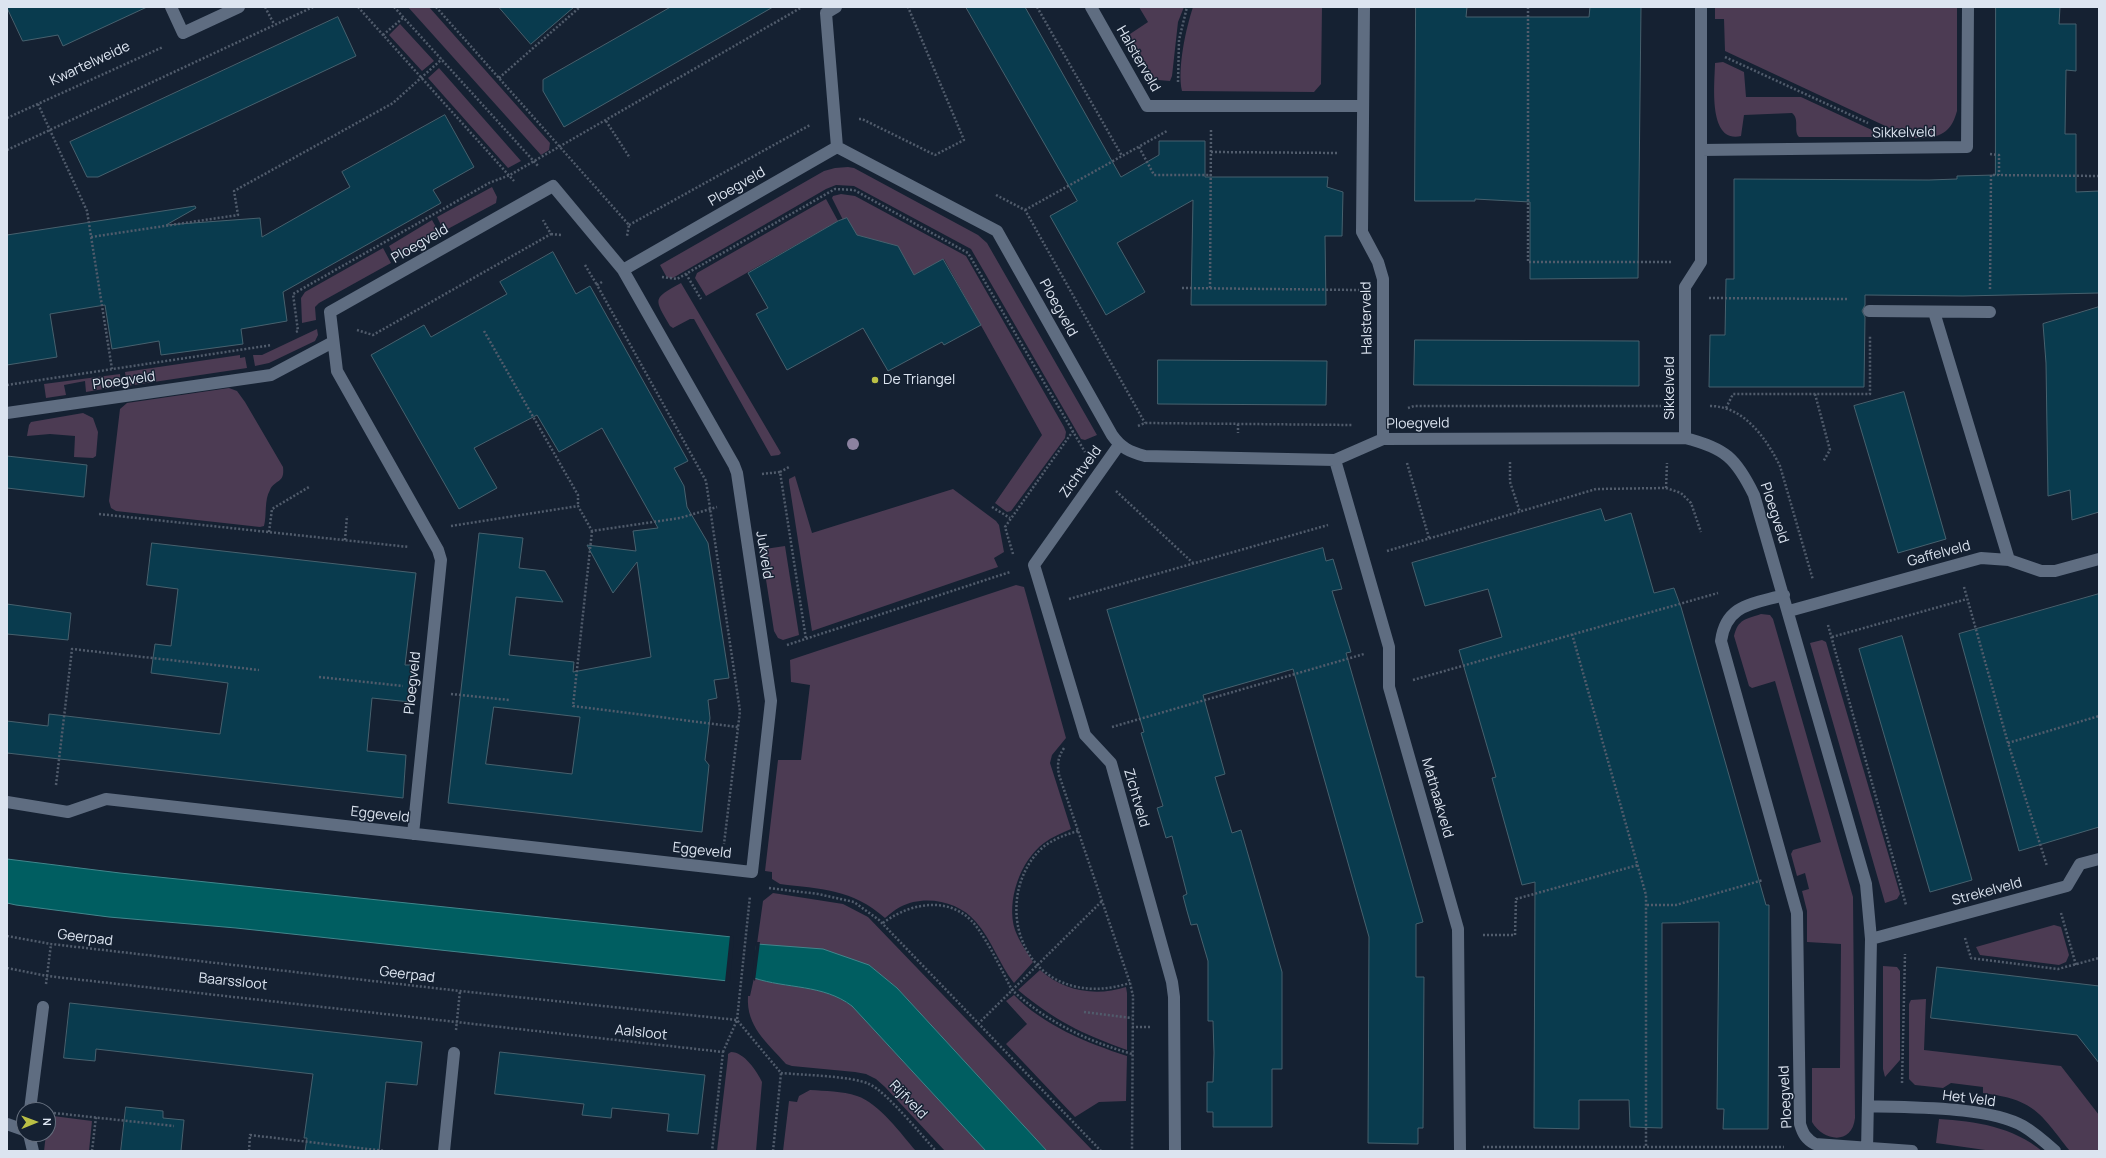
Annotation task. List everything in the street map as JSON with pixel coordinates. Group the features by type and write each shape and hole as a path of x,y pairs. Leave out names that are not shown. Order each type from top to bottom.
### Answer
{"street":[{"path":"171,7 183,33 239,7"},
{"path":"836,7 826,13 836,147"},
{"name":"Halsterveld","path":"1090,7 1147,106 1362,106"},
{"name":"Halsterveld","path":"1364,7 1362,232 1378,262 1383,279 1383,439"},
{"path":"1701,7 1701,262"},
{"name":"Sikkelveld","path":"1701,150 1967,147 1968,7"},
{"name":"Ploegveld","path":"623,270 836,147 997,231 1119,445 1131,453 1145,456 1335,460 1383,439 1685,438 1707,444 1728,454 1743,473 1754,495 1784,595 1866,884 1871,939 1867,1150 1815,1144 1807,1140 1802,1133 1800,1124 1797,913 1721,641 1726,622 1737,609 1784,595"},
{"path":"553,186 623,270"},
{"name":"Ploegveld","path":"413,834 441,560 431,538 337,371 330,312 553,186"},
{"name":"Sikkelveld","path":"1685,438 1685,287 1701,262"},
{"name":"Jukveld","path":"623,270 734,465 737,478 771,701 752,872"},
{"path":"1869,311 1990,312"},
{"path":"1934,312 2009,560"},
{"name":"Ploegveld","path":"7,413 271,375 334,342"},
{"name":"Zichtveld","path":"1119,445 1034,565 1085,735 1111,763 1172,982 1174,997 1175,1151"},
{"name":"Mathaakveld","path":"1335,460 1389,647 1390,687 1456,920 1458,935 1460,1151"},
{"name":"Gaffelveld","path":"1788,611 1981,558 2009,560 2041,571 2055,571 2099,559"},
{"name":"Eggeveld","path":"7,802 68,812 106,799 752,872"},
{"name":"Strekelveld","path":"1871,939 2067,886 2080,864 2099,859"},
{"path":"31,1102 43,1006"},
{"path":"444,1151 454,1053"},
{"name":"Het Veld","path":"1868,1106 1984,1114 2004,1119 2022,1126 2038,1136 2055,1151"},
{"path":"1867,1150 1912,1151"}],"path":[{"path":"265,7 274,24"},
{"path":"7,150 313,7"},
{"path":"297,329 331,324 373,335 551,234 531,198 358,7"},
{"path":"394,7 534,161 553,186"},
{"path":"436,7 629,225 623,270"},
{"path":"499,78 580,7"},
{"path":"291,335 298,331 293,294 489,183 510,175 559,146 606,121 802,7"},
{"path":"1037,7 1122,156"},
{"path":"1528,7 1528,262 1701,262"},
{"path":"383,35 404,17"},
{"name":"Kwartelweide","path":"7,118 161,48 183,33"},
{"path":"1701,46 1886,131 1885,148"},
{"path":"91,237 238,215 234,191 393,102 442,59"},
{"path":"38,104 87,211 112,370"},
{"path":"1210,288 1212,106"},
{"path":"606,121 630,158"},
{"path":"1139,147 1154,175 1211,176"},
{"path":"1211,152 1362,153"},
{"path":"1990,312 1991,175 2099,176"},
{"path":"721,868 740,711 706,482 596,285 623,270 677,279 835,189 854,190 968,252 1098,474 1193,563"},
{"path":"996,195 1025,210 1145,423"},
{"path":"686,274 701,299"},
{"path":"1182,288 1383,290"},
{"path":"1685,298 1869,299 1870,394 1733,394 1726,408"},
{"path":"484,331 578,495 578,506 592,531 572,706 738,728"},
{"path":"7,385 270,346 277,342"},
{"path":"1815,394 1830,450 1823,462"},
{"path":"1119,445 1135,428 1145,423 1359,425 1414,406 1685,406 1726,408 1732,410 1750,424 1761,434 1773,451 1780,466 1820,602 1832,637 1906,904 1902,1108"},
{"path":"1017,570 1005,527 1073,432"},
{"path":"1383,439 1406,459 1428,538"},
{"path":"1510,439 1510,482 1520,512"},
{"path":"737,478 780,472 789,467"},
{"path":"780,472 806,639"},
{"path":"270,532 272,509 309,487"},
{"path":"1363,558 1596,489 1666,488 1681,493 1691,503 1701,532"},
{"path":"592,531 680,518 710,508 741,503"},
{"path":"99,514 416,548 453,525 578,506"},
{"path":"992,507 1010,518"},
{"path":"345,540 347,516"},
{"path":"1046,605 1352,518"},
{"path":"1957,564 2008,743 2055,890 2076,965"},
{"path":"764,652 1034,565"},
{"path":"1390,687 1718,592"},
{"path":"1832,637 1967,599"},
{"path":"1572,634 1646,895 1646,1147"},
{"path":"1085,735 1389,647"},
{"path":"53,809 72,649 259,670"},
{"path":"319,677 508,700"},
{"path":"2008,743 2099,716"},
{"path":"1068,741 1059,755 1058,769 1130,983 1132,996 1132,1151"},
{"path":"1078,831 1058,838 1038,852 1027,867 1019,885 1015,917 1018,931 1037,965 1059,980 1071,986 1088,989 1103,989 1130,983"},
{"path":"1458,935 1515,936 1516,899 1638,865"},
{"path":"712,1151 723,1052 737,1020 752,872"},
{"path":"1646,905 1676,905 1786,873"},
{"path":"751,887 818,894 854,902 883,923 1101,1151"},
{"path":"978,1024 1102,901"},
{"path":"883,923 895,914 923,905 936,904 962,913 975,926 986,942 1012,990 1047,1017 1079,1036 1132,1054"},
{"path":"1958,915 1971,958 2058,969 2099,958"},
{"name":"Geerpad","path":"7,936 51,944 460,991 737,1020"},
{"path":"43,1006 51,944"},
{"name":"Baarssloot","path":"7,968 47,976 457,1022"},
{"path":"454,1053 460,991"},
{"path":"1084,1012 1132,1018"},
{"path":"737,1020 781,1073 774,1151"},
{"name":"Aalsloot","path":"457,1022 723,1052"},
{"path":"1132,1027 1151,1027"},
{"name":"Rijfveld","path":"781,1073 856,1080 869,1084 882,1092 936,1151"},
{"path":"56,1113 174,1126"},
{"path":"92,1151 96,1118"},
{"path":"248,1151 250,1135 385,1151"},
{"path":"1475,1146 1789,1147 1807,1140"}],"shaded area":[{"path":"408,7 429,7 550,143 549,150 541,155"},
{"path":"1139,7 1184,7 1178,22 1172,76 1170,81 1158,80 1153,77 1131,38 1130,34 1148,22"},
{"path":"1193,7 1322,7 1321,84 1314,92 1182,91 1181,60"},
{"path":"1715,7 1957,7 1957,111 1954,120 1946,131 1941,134 1928,137 1911,138 1725,51 1724,19 1715,19"},
{"path":"400,24 434,61 422,71 389,35"},
{"path":"1723,62 1744,72 1746,97 1801,97 1874,131 1876,137 1799,137 1796,132 1796,118 1792,113 1744,115 1741,136 1730,136 1723,130 1718,121 1715,109 1715,63"},
{"path":"439,68 521,161 508,168 428,78"},
{"path":"848,167 854,168 978,235 987,243 1097,435 1085,440 1081,439 971,249 854,186 836,185 826,189 671,279 666,276 660,265 824,171"},
{"path":"492,187 497,197 496,203 444,231 437,217"},
{"path":"841,194 855,196 966,256 1064,427 1066,432 1065,438 1011,511 1007,512 995,503 1042,435 944,259 914,275 863,247 843,220 832,198 833,196"},
{"path":"826,199 838,221 706,296 695,278 697,273"},
{"path":"432,220 440,234 396,259 389,246"},
{"path":"383,248 391,263 319,303 315,307 316,320 302,323 301,298 305,292"},
{"path":"681,283 781,453 779,455 771,456 694,319 690,319 673,328 670,326 661,310 659,300 661,296"},
{"path":"317,329 318,335 315,341 269,363 255,366 253,355 262,355"},
{"path":"240,355 240,358 245,357 247,368 127,386 125,372"},
{"path":"120,374 121,386 86,392 85,381 64,385 66,395 46,398 44,384"},
{"path":"229,388 237,391 245,402 283,467 283,476 272,487 268,494 264,526 260,527 116,511 111,508 109,501 120,409 127,403"},
{"path":"83,413 93,418 98,432 96,456 93,458 74,457 75,436 50,434 27,436 31,422"},
{"path":"795,476 812,533 953,489 996,521 999,525 1004,552 994,558 998,567 812,631 789,482 789,479"},
{"path":"785,546 799,635 783,640 778,638 774,631 762,554 765,549"},
{"path":"1016,585 1024,587 1066,738 1052,755 1050,763 1071,829 1050,839 1035,851 1028,860 1017,882 1012,907 1015,930 1033,962 1014,983 982,929 969,915 960,909 941,902 930,900 920,901 909,903 900,907 885,918 873,908 861,901 836,892 822,889 780,884 772,879 772,872 765,871 778,760 801,760 810,685 791,682 790,660"},
{"path":"1761,614 1770,615 1773,619 1853,897 1855,1118 1853,1127 1849,1133 1843,1137 1836,1138 1823,1133 1812,1122 1812,1068 1840,1068 1841,944 1807,942 1807,911 1802,891 1809,889 1805,873 1797,876 1791,854 1793,850 1821,842 1775,681 1752,688 1749,686 1734,636 1738,626 1743,620"},
{"path":"1822,640 1826,642 1900,894 1897,899 1885,903 1810,643"},
{"path":"7,859 120,873 732,937 728,981 236,928 109,917 16,905 7,903"},
{"path":"773,893 843,904 868,917 1093,1151 1047,1151 897,988 869,965 757,944 763,901"},
{"path":"2054,925 2061,927 2069,955 2066,962 2059,965 1980,955 1976,947"},
{"path":"757,944 823,949 869,965 897,988 1047,1151 986,1151 852,1006 841,999 817,990 754,978"},
{"path":"1883,966 1897,967 1900,971 1900,1060 1885,1077 1883,1069"},
{"path":"1040,970 1059,983 1080,990 1103,992 1126,987 1127,1050 1082,1032 1056,1018 1018,990"},
{"path":"754,978 817,990 841,999 852,1006 986,1151 945,1151 885,1087 876,1079 866,1074 792,1066 786,1064 765,1041 750,1017 748,996 750,996"},
{"path":"1014,995 1038,1015 1066,1032 1127,1056 1126,1101 1099,1102 1075,1117 1006,1044 1027,1024 1006,1001"},
{"path":"1926,999 1924,1050 2061,1066 2099,1115 2099,1151 2070,1151 2051,1126 2034,1110 2025,1104 2014,1100 1983,1093 1983,1087 1951,1083 1943,1088 1915,1085 1909,1079 1909,1004 1911,1000"},
{"path":"731,1052 741,1055 750,1063 762,1082 756,1151 717,1151 728,1054"},
{"path":"810,1090 845,1093 865,1100 873,1105 889,1120 916,1151 783,1151 789,1101 797,1102 799,1096"},
{"path":"56,1116 92,1121 89,1151 44,1151 45,1142 56,1142"},
{"path":"1939,1119 1966,1121 2006,1131 2019,1136 2042,1151 1992,1151 1936,1143"}],"pier":[{"path":"730,935 734,937 730,981 728,983 725,982"},
{"path":"756,942 760,942 755,981 752,978"}],"building":[{"path":"7,7 147,7 63,46 58,35 23,41"},
{"path":"499,7 574,7 531,44"},
{"path":"671,7 773,7 564,127 543,91 543,80"},
{"path":"966,7 1025,7 1121,177 1159,155 1159,141 1205,141 1205,177 1328,177 1327,187 1343,192 1342,236 1325,236 1326,305 1191,305 1193,200 1117,243 1145,292 1106,315 1050,216 1077,201"},
{"path":"1416,7 1467,7 1466,17 1589,17 1590,7 1641,7 1638,278 1530,279 1530,202 1475,199 1475,201 1415,201"},
{"path":"1996,7 2060,7 2059,24 2076,24 2076,71 2066,70 2065,134 2076,134 2076,192 2099,191 2099,293 1963,296 1865,295 1865,305 1862,311 1865,317 1864,387 1709,387 1710,335 1725,335 1726,279 1734,279 1734,179 1929,180 1957,179 1957,176 1995,175"},
{"path":"338,17 356,56 98,177 87,177 70,142"},
{"path":"445,115 474,167 433,190 441,203 283,292 287,321 241,329 243,344 161,355 159,341 112,349 105,305 50,314 57,357 7,365 7,235 195,206 196,208 166,225 260,218 262,237 350,187 342,172"},
{"path":"847,218 857,235 898,246 914,275 943,259 981,325 944,345 942,342 888,371 863,328 787,370 756,314 768,308 748,273 838,221"},
{"path":"553,252 576,294 590,286 688,461 674,468 684,486 687,507 708,543 729,678 714,680 717,698 708,700 710,718 705,760 709,765 702,832 448,803 479,533 523,538 519,568 545,571 563,602 516,597 509,655 574,662 573,672 651,657 637,562 613,593 587,545 636,551 633,531 658,528 602,428 559,452 537,415 474,448 497,488 459,509 371,355 424,325 431,337 507,294 500,282","holes":["494,707 580,717 572,774 486,764"]},
{"path":"2099,307 2099,512 2072,520 2070,490 2048,496 2046,363 2043,324"},
{"path":"1415,340 1639,341 1639,386 1414,385"},
{"path":"1158,360 1327,361 1326,405 1158,404"},
{"path":"1904,392 1946,539 1898,553 1854,406"},
{"path":"7,456 87,465 84,497 7,488"},
{"path":"1601,509 1605,521 1631,513 1654,593 1674,588 1681,607 1766,905 1769,905 1768,1129 1723,1129 1724,1109 1717,1109 1719,922 1662,923 1662,1128 1630,1127 1629,1100 1579,1100 1579,1129 1534,1128 1535,882 1522,885 1492,778 1496,777 1459,650 1502,637 1488,589 1425,606 1412,563"},
{"path":"152,543 416,573 405,665 413,665 410,702 372,698 367,751 406,755 403,798 7,753 7,721 48,726 49,714 220,734 228,683 151,673 155,644 171,646 178,589 147,585"},
{"path":"1323,548 1326,561 1333,559 1342,589 1332,591 1351,652 1346,653 1423,922 1416,924 1416,977 1424,977 1423,1128 1418,1128 1418,1144 1368,1143 1369,937 1293,669 1203,695 1225,774 1215,777 1232,833 1241,830 1282,972 1282,1069 1272,1069 1272,1127 1213,1127 1213,1112 1207,1112 1207,1082 1213,1082 1214,1053 1213,1021 1208,1021 1208,961 1197,924 1191,925 1183,896 1187,894 1172,836 1166,838 1157,808 1163,806 1141,733 1144,732 1107,610"},
{"path":"2099,594 2099,827 2019,851 1959,634"},
{"path":"7,604 71,613 68,640 7,634"},
{"path":"1902,636 1972,880 1930,892 1859,649"},
{"path":"1937,967 2099,986 2099,1063 2077,1035 1931,1018"},
{"path":"70,1003 422,1042 417,1085 386,1082 379,1151 305,1151 307,1138 304,1138 313,1074 96,1049 95,1061 64,1058"},
{"path":"500,1052 705,1075 698,1134 667,1131 669,1114 612,1108 611,1118 582,1115 584,1104 495,1094"},
{"path":"126,1107 163,1111 163,1118 184,1120 181,1151 121,1151"}],"place":[{"name":"De Triangel","path":"875,380"}]}
